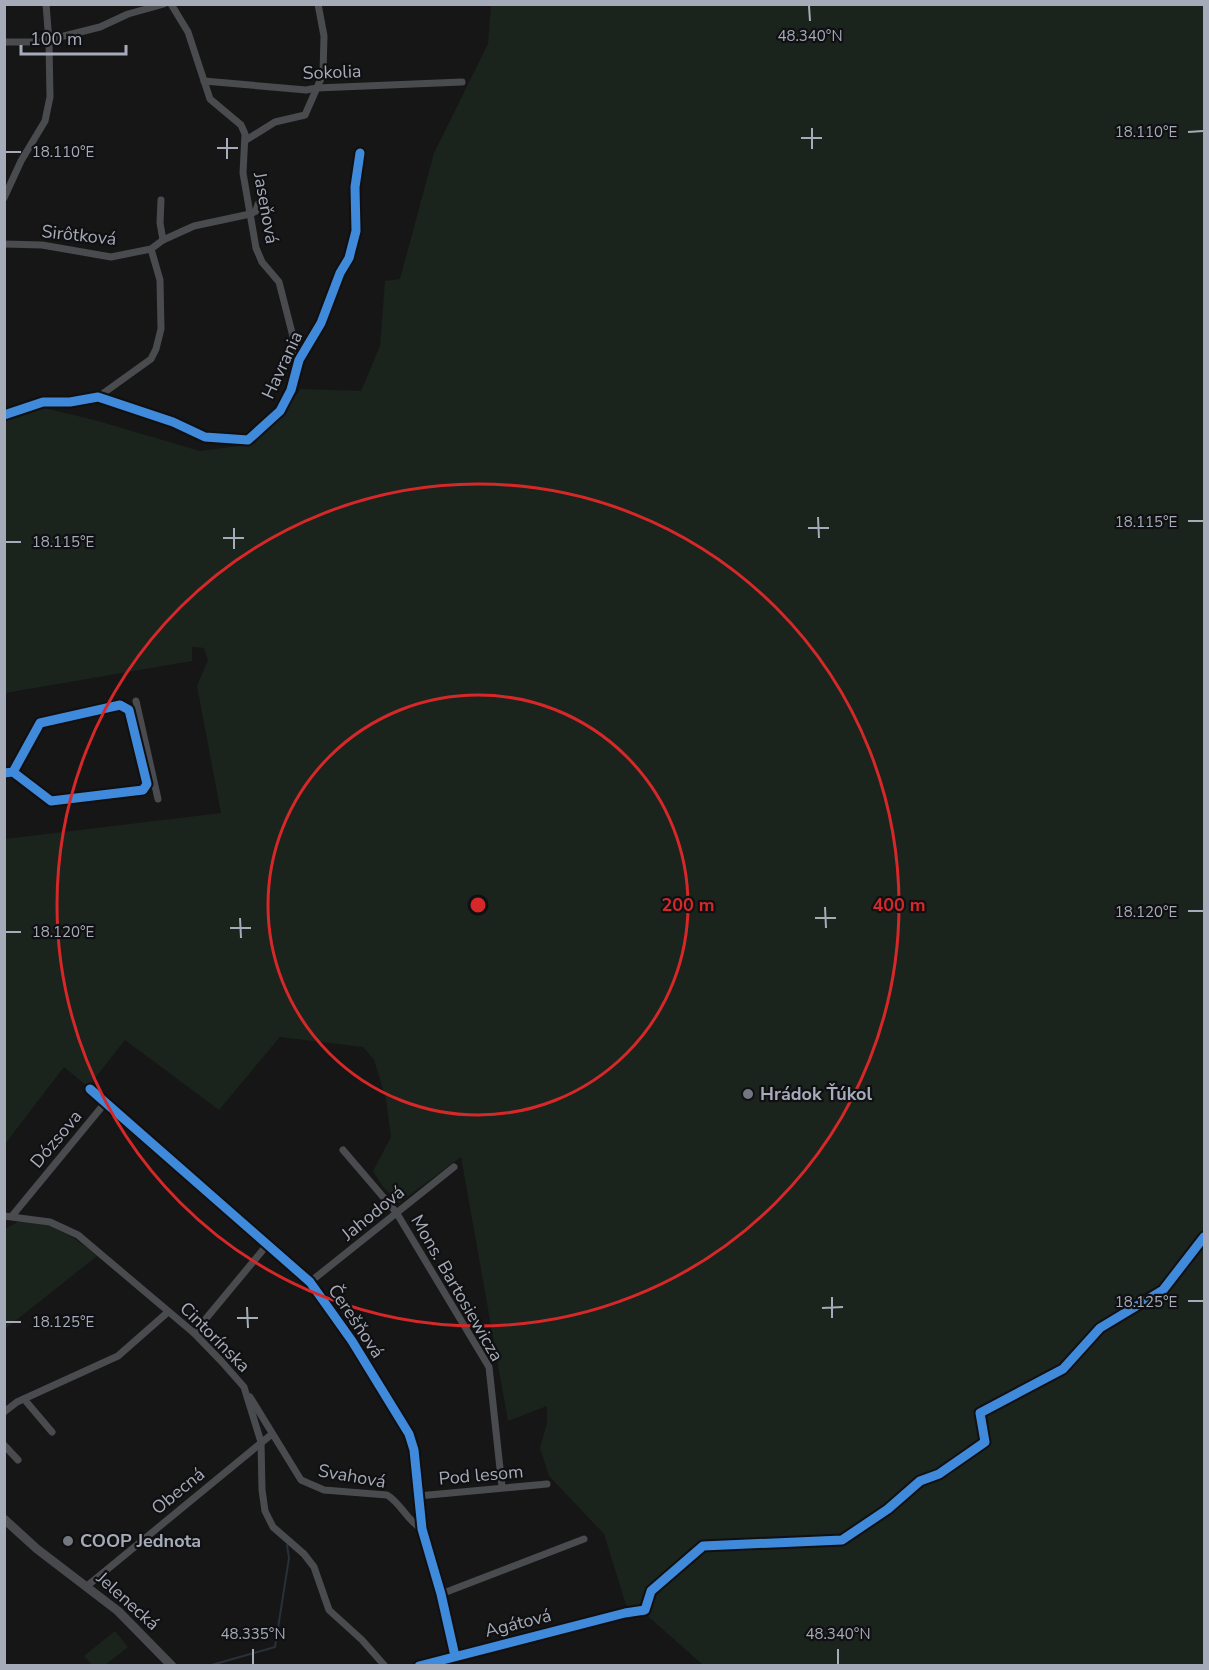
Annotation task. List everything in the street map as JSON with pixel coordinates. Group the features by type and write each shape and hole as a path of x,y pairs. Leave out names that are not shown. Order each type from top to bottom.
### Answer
{"street":[{"path":"4,198 21,161 45,121 50,97 46,4"},
{"path":"4,42 49,42 100,27 128,14 165,4"},
{"path":"171,4 188,32 210,99 241,125 246,140 275,122 305,115 323,74 324,36 318,4"},
{"name":"Sokolia","path":"204,81 306,90 317,87 462,82"},
{"name":"Jaseňová","path":"246,140 243,173 259,255 279,282 299,360"},
{"name":"Havrania","path":"4,415 42,402 70,402 98,397 173,422 205,437 248,440 280,411 291,390 299,360 321,323 340,273 349,258 356,231 356,188 360,153"},
{"path":"161,200 160,223 163,240"},
{"path":"250,214 256,211 258,204"},
{"name":"Sirôtková","path":"4,244 42,245 111,257 150,249 163,240 194,226 250,214"},
{"path":"98,397 151,359 156,349 161,329 160,280 150,249"},
{"path":"136,701 138,729 158,799"},
{"path":"13,772 40,723 120,705 129,710 138,729"},
{"path":"4,773 13,772 51,801 143,790 147,784 147,766"},
{"name":"Čerešňová","path":"90,1089 310,1282 352,1341 409,1434 414,1450 422,1529 441,1594 454,1656"},
{"name":"Dózsova","path":"8,1216 105,1103"},
{"name":"Mons. Bartosiewicza","path":"343,1150 396,1212 489,1367 502,1487"},
{"name":"Jahodová","path":"310,1282 454,1167"},
{"name":"Cintorínska","path":"8,1216 50,1222 78,1235 194,1333 244,1387 261,1442 262,1490 265,1511 273,1527 304,1554 314,1567 329,1610 385,1665"},
{"path":"194,1333 267,1245"},
{"path":"4,1412 24,1399 118,1356 168,1312"},
{"name":"Svahová","path":"244,1387 301,1480 324,1490 387,1495 394,1499 405,1516 422,1529"},
{"path":"24,1399 52,1432"},
{"name":"Obecná","path":"87,1586 272,1434"},
{"path":"4,1445 18,1460"},
{"name":"Pod lesom","path":"418,1496 547,1484"},
{"name":"Jelenecká","path":"4,1519 37,1549 118,1611 174,1664"},
{"path":"441,1594 584,1539"},
{"name":"Agátová","path":"419,1665 625,1613"}],"shaded area":[{"path":"491,5 1204,5 1204,1665 703,1665 642,1611 626,1605 604,1534 549,1476 540,1448 547,1423 547,1406 508,1421 461,1157 399,1203 383,1187 373,1171 391,1137 386,1099 374,1060 363,1047 280,1037 219,1110 125,1040 88,1087 64,1067 5,1144 5,839 221,813 197,686 208,660 204,648 192,647 192,661 5,693 5,421 41,407 200,451 254,444 301,389 361,391 380,346 385,281 400,279 434,153 488,44"},
{"path":"23,1219 43,1223 63,1231 97,1256 5,1329 5,1229"},
{"path":"115,1631 128,1647 105,1665 92,1665 84,1656"}],"waterway":[{"path":"208,1666 275,1647 289,1558 287,1545"}],"cycle path":[{"path":"4,415 43,402 70,402 98,397 173,422 205,437 248,440 280,411 291,390 299,360 321,323 340,273 349,258 356,231 355,187 360,153"},
{"path":"4,773 13,772 51,801 143,790 147,784 129,710 120,705 40,723 13,772"},
{"path":"90,1089 310,1282 352,1341 409,1434 414,1450 422,1529 441,1594 455,1656"},
{"path":"419,1666 625,1613 645,1610 651,1591 703,1546 842,1540 888,1509 920,1481 939,1474 985,1442 980,1413 1063,1369 1100,1328 1163,1290 1204,1237"}],"place":[{"name":"Hrádok Ťúkol","path":"748,1094"},
{"name":"COOP Jednota","path":"68,1541"}]}
